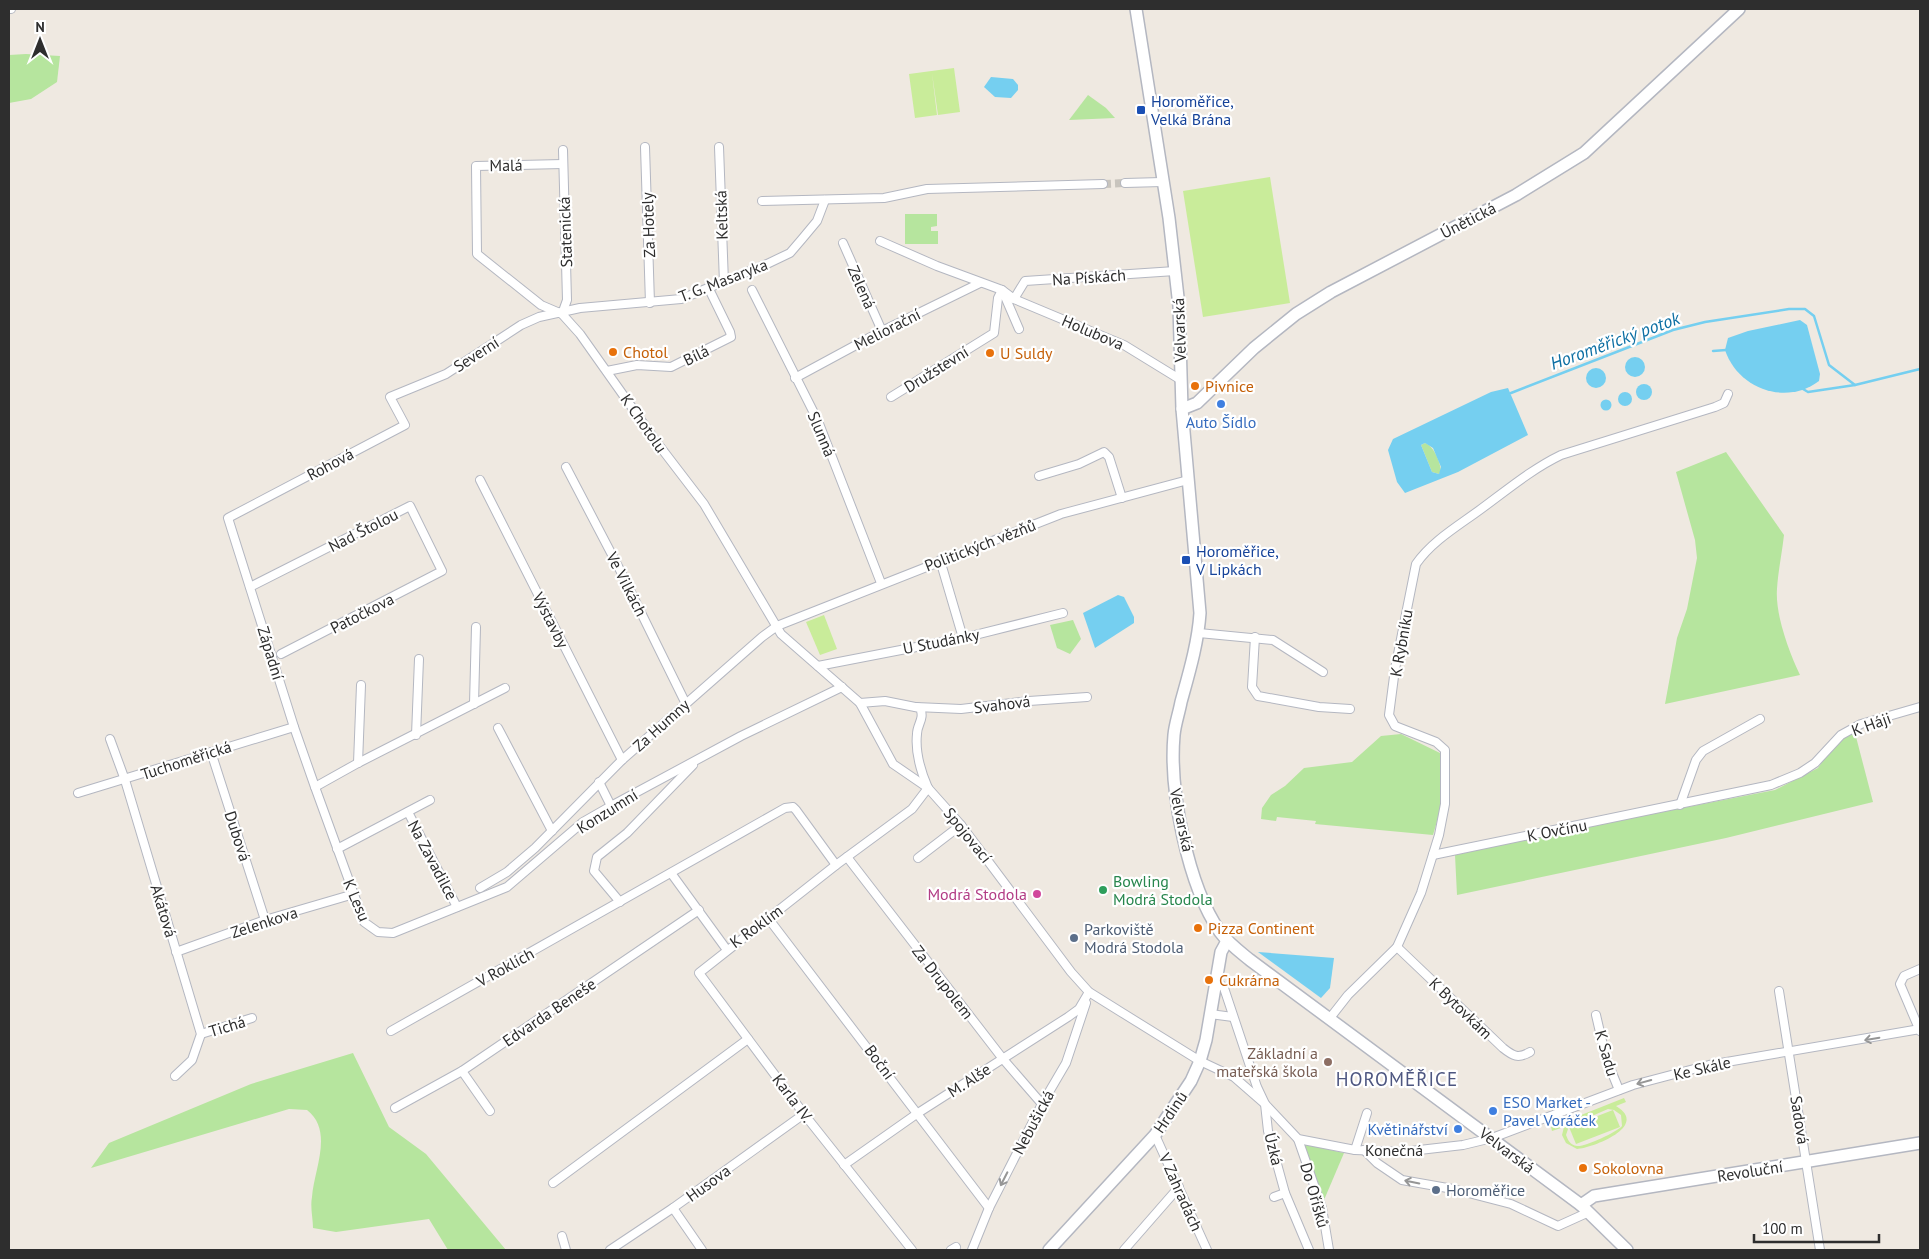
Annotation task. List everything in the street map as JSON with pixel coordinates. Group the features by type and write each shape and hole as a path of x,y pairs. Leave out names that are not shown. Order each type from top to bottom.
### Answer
{"main road":[{"name":"Velvarská","path":"1136,9 1169,218 1179,306 1182,409 1200,613 1199,633 1174,734 1174,793 1201,895 1210,917 1227,942 1585,1208 1622,1249"},
{"name":"Únětická","path":"1182,409 1197,403 1244,358 1296,314 1331,292 1516,196 1584,153 1740,9"},
{"name":"Hrdinů","path":"1049,1250 1155,1135 1179,1101 1200,1061 1221,952 1227,942"},
{"name":"Revoluční","path":"1585,1208 1594,1196 1920,1143"}],"street":[{"name":"Za Hotely","path":"645,147 650,302"},
{"name":"Keltská","path":"719,147 724,283"},
{"name":"Statenická","path":"562,314 568,300 563,150"},
{"name":"Malá","path":"477,254 476,166 563,164"},
{"path":"1125,183 1162,182"},
{"path":"762,201 884,198 927,189 1103,184"},
{"name":"T. G. Masaryka","path":"562,314 580,308 681,299 724,283 790,253 817,220 825,200"},
{"name":"Holubova","path":"880,241 980,283 1002,290 1014,299 1124,345 1181,380"},
{"name":"Zelená","path":"843,243 882,331"},
{"name":"K Chotolu","path":"477,254 541,306 562,314 580,334 704,504 777,626"},
{"name":"Na Pískách","path":"1014,299 1025,281 1175,272"},
{"name":"Meliorační","path":"795,378 882,331 980,283"},
{"name":"Bílá","path":"607,371 637,365 671,367 731,338 730,332 709,289"},
{"name":"Slunná","path":"752,290 818,421 881,584"},
{"path":"1002,290 1019,329"},
{"name":"Družstevní","path":"891,397 994,333 998,298 1002,290"},
{"name":"Severní","path":"390,397 446,374 521,325 539,317 562,314"},
{"name":"K Rybníku","path":"1330,1018 1348,995 1397,947 1421,893 1446,804 1445,750 1436,742 1395,726 1390,715 1395,669 1416,564 1424,553 1448,533 1542,464 1561,455 1715,407 1724,403 1728,394"},
{"name":"Rohová","path":"228,518 405,425 390,397"},
{"path":"1039,476 1079,464 1097,453 1104,452 1109,457 1122,498"},
{"name":"Ve Vilkách","path":"566,466 686,704"},
{"name":"Výstavby","path":"480,480 622,760"},
{"name":"Politických vězňů","path":"777,626 940,560 1061,514 1188,480"},
{"name":"Nad Štolou","path":"250,588 410,506 442,572"},
{"name":"Západní","path":"228,518 294,727 315,787"},
{"path":"940,560 963,638"},
{"name":"Patočkova","path":"281,654 442,572"},
{"name":"U Studánky","path":"818,666 963,638 1063,613"},
{"name":"Spojovací","path":"777,626 788,642 860,703 894,764 928,788 961,825 1071,972 1090,992 1200,1061 1234,1077 1266,1104"},
{"name":"Za Humny","path":"480,888 508,872 535,848 622,760 777,626"},
{"path":"474,704 476,627"},
{"path":"1199,633 1273,640 1323,672"},
{"path":"1255,638 1252,687 1258,696 1319,707 1350,709"},
{"path":"416,735 419,659"},
{"path":"358,763 361,685"},
{"name":"Konzumní","path":"498,890 507,886 583,822 698,759 842,687"},
{"path":"315,787 505,688"},
{"name":"Svahová","path":"860,703 885,702 916,707 961,709 1029,701 1087,697"},
{"path":"916,707 920,708 922,713 922,720 917,731 917,742 922,775 928,788"},
{"name":"K Háji","path":"1826,749 1841,735 1861,724 1920,707"},
{"path":"1680,804 1696,760 1703,751 1760,719"},
{"name":"Tuchoměřická","path":"78,793 294,727"},
{"path":"498,728 552,831"},
{"name":"Akátová","path":"110,739 125,780 201,1034"},
{"name":"K Ovčínu","path":"1433,855 1771,786 1800,773 1815,763 1826,749"},
{"name":"Dubová","path":"211,752 265,920"},
{"name":"Konzumní","path":"620,902 594,871 597,857 627,833 698,759"},
{"path":"600,782 611,806"},
{"name":"K Lesu","path":"315,787 364,922 368,927 383,934 393,933 498,890"},
{"name":"K Roklím","path":"671,873 727,950 836,865 912,809 928,788"},
{"path":"337,850 430,800"},
{"path":"620,902 789,807 796,810 836,865"},
{"name":"Na Zavadilce","path":"408,812 457,907"},
{"path":"918,858 961,825"},
{"path":"535,848 540,859"},
{"name":"Za Drupolem","path":"847,857 1003,1058 1042,1104"},
{"name":"Zelenkova","path":"176,952 265,920 354,894"},
{"name":"V Roklích","path":"391,1031 620,902"},
{"name":"Edvarda Beneše","path":"395,1108 462,1070 699,910"},
{"name":"Boční","path":"768,918 918,1113 988,1208"},
{"name":"K Bytovkám","path":"1397,947 1513,1056 1522,1057 1530,1052"},
{"name":"Karla IV.","path":"727,950 699,973 804,1114 912,1250"},
{"path":"1920,969 1904,976 1900,984 1920,1030"},
{"path":"1216,980 1224,988 1257,1086 1266,1104 1298,1140"},
{"name":"Sadová","path":"1779,991 1820,1250"},
{"name":"M. Alše","path":"844,1165 918,1113 1068,1017 1079,1009 1090,992"},
{"name":"Nebušická","path":"972,1250 988,1208 1042,1104 1066,1063 1090,992"},
{"path":"1210,1014 1233,1017"},
{"name":"K Sadu","path":"1596,1015 1606,1058 1619,1090"},
{"name":"Tichá","path":"201,1034 252,1018"},
{"name":"Ke Skále","path":"1492,1138 1619,1090 1709,1065 1920,1030"},
{"path":"175,1076 192,1060 201,1034"},
{"path":"553,1183 748,1038"},
{"path":"462,1070 490,1111"},
{"name":"Úzká","path":"1266,1104 1268,1131 1285,1193 1309,1250"},
{"path":"1367,1113 1359,1150 1402,1180 1453,1189 1511,1204 1558,1226 1585,1208"},
{"name":"Husova","path":"610,1250 673,1208 804,1114"},
{"name":"V Zahradách","path":"1155,1135 1207,1250"},
{"name":"Konečná","path":"1298,1140 1359,1150 1402,1152 1434,1150 1492,1138"},
{"name":"Do Oříšků","path":"1298,1140 1322,1208 1329,1250"},
{"path":"1124,1250 1180,1187"},
{"path":"1274,1197 1285,1193"},
{"path":"673,1208 702,1250"},
{"path":"562,1236 566,1250"}],"green space":[{"path":"9,55 60,56 57,82 31,99 9,103"},
{"path":"954,68 960,112 938,115 932,73 937,115 915,118 909,74"},
{"path":"1088,95 1106,108 1115,118 1069,120"},
{"path":"1270,177 1290,303 1203,317 1183,191"},
{"path":"905,214 937,214 937,226 931,227 931,231 938,231 938,244 905,244"},
{"path":"1425,443 1431,447 1436,455 1441,471 1439,474 1432,472 1421,445"},
{"path":"1726,452 1784,535 1778,583 1778,610 1791,655 1800,675 1665,704 1677,638 1687,609 1697,558 1695,540 1676,472"},
{"path":"824,615 837,649 820,655 806,622"},
{"path":"1073,620 1081,639 1070,654 1057,648 1050,625"},
{"path":"1855,733 1873,802 1726,838 1457,895 1455,855 1569,830 1775,790 1818,768 1831,748 1849,734"},
{"path":"1401,734 1440,753 1442,804 1433,835 1315,824 1316,821 1277,817 1276,821 1261,819 1262,808 1271,795 1285,786 1304,768 1352,762 1381,736"},
{"path":"353,1053 389,1127 426,1154 506,1250 448,1250 429,1219 336,1232 313,1228 311,1201 321,1139 315,1119 307,1110 289,1109 91,1168 109,1143 251,1084"},
{"path":"1624,1098 1626,1102 1616,1106 1625,1114 1627,1121 1623,1128 1615,1135 1595,1145 1577,1149 1566,1143 1562,1135 1564,1127 1552,1131 1551,1127","holes":["1608,1109 1614,1110 1621,1115 1622,1126 1619,1129 1601,1139 1581,1146 1571,1143 1566,1135 1569,1126"]},
{"path":"1613,1110 1620,1127 1576,1144 1569,1127"},
{"path":"1304,1144 1344,1153 1324,1200"}],"water":[{"path":"991,77 1013,79 1018,85 1018,90 1011,98 995,97 984,87"},
{"path":"1800,320 1807,325 1820,374 1819,381 1806,388 1792,392 1764,390 1752,384 1731,364 1725,350 1728,338 1748,331"},
{"path":"1631,357 1639,357 1645,363 1645,371 1639,377 1631,377 1625,371 1625,363"},
{"path":"1592,368 1600,368 1606,374 1606,382 1600,388 1592,388 1586,382 1586,374"},
{"path":"1644,384 1652,392 1644,400 1636,392"},
{"path":"1508,388 1528,435 1458,472 1405,493 1397,482 1388,450 1393,439 1491,392","holes":["1425,443 1433,448 1441,467 1439,474 1432,472 1421,445"]},
{"path":"1625,392 1630,394 1632,399 1630,404 1625,406 1620,404 1618,399 1620,394"},
{"path":"1606,399 1612,405 1606,411 1600,405"},
{"path":"1118,595 1124,597 1134,617 1134,623 1095,648 1083,613"},
{"path":"1258,952 1334,958 1330,988 1321,998"}],"waterway":[{"name":"Horoměřický potok","path":"1511,393 1673,330 1705,322 1789,309 1805,309 1814,316 1829,365 1855,385 1920,369"},
{"path":"1713,351 1726,350"},
{"path":"1803,389 1808,392 1855,385"}],"tunnel":[{"path":"1103,184 1125,183"}],"place":[{"name":"Horoměřice, Velká Brána","path":"1141,110"},
{"name":"Chotol","path":"613,352"},
{"name":"U Suldy","path":"990,353"},
{"name":"Pivnice","path":"1195,386"},
{"name":"Auto Šídlo","path":"1221,404"},
{"name":"Horoměřice, V Lipkách","path":"1186,560"},
{"name":"Bowling Modrá Stodola","path":"1103,890"},
{"name":"Modrá Stodola","path":"1037,894"},
{"name":"Pizza Continent","path":"1198,928"},
{"name":"Parkoviště Modrá Stodola","path":"1074,938"},
{"name":"Cukrárna","path":"1209,980"},
{"name":"Základní a mateřská škola","path":"1328,1062"},
{"name":"ESO Market - Pavel Voráček","path":"1493,1111"},
{"name":"Květinářství","path":"1458,1129"},
{"name":"Sokolovna","path":"1583,1168"},
{"name":"Horoměřice","path":"1436,1190"}],"district":[{"name":"HOROMĚŘICE","path":"1397,1079"}]}
